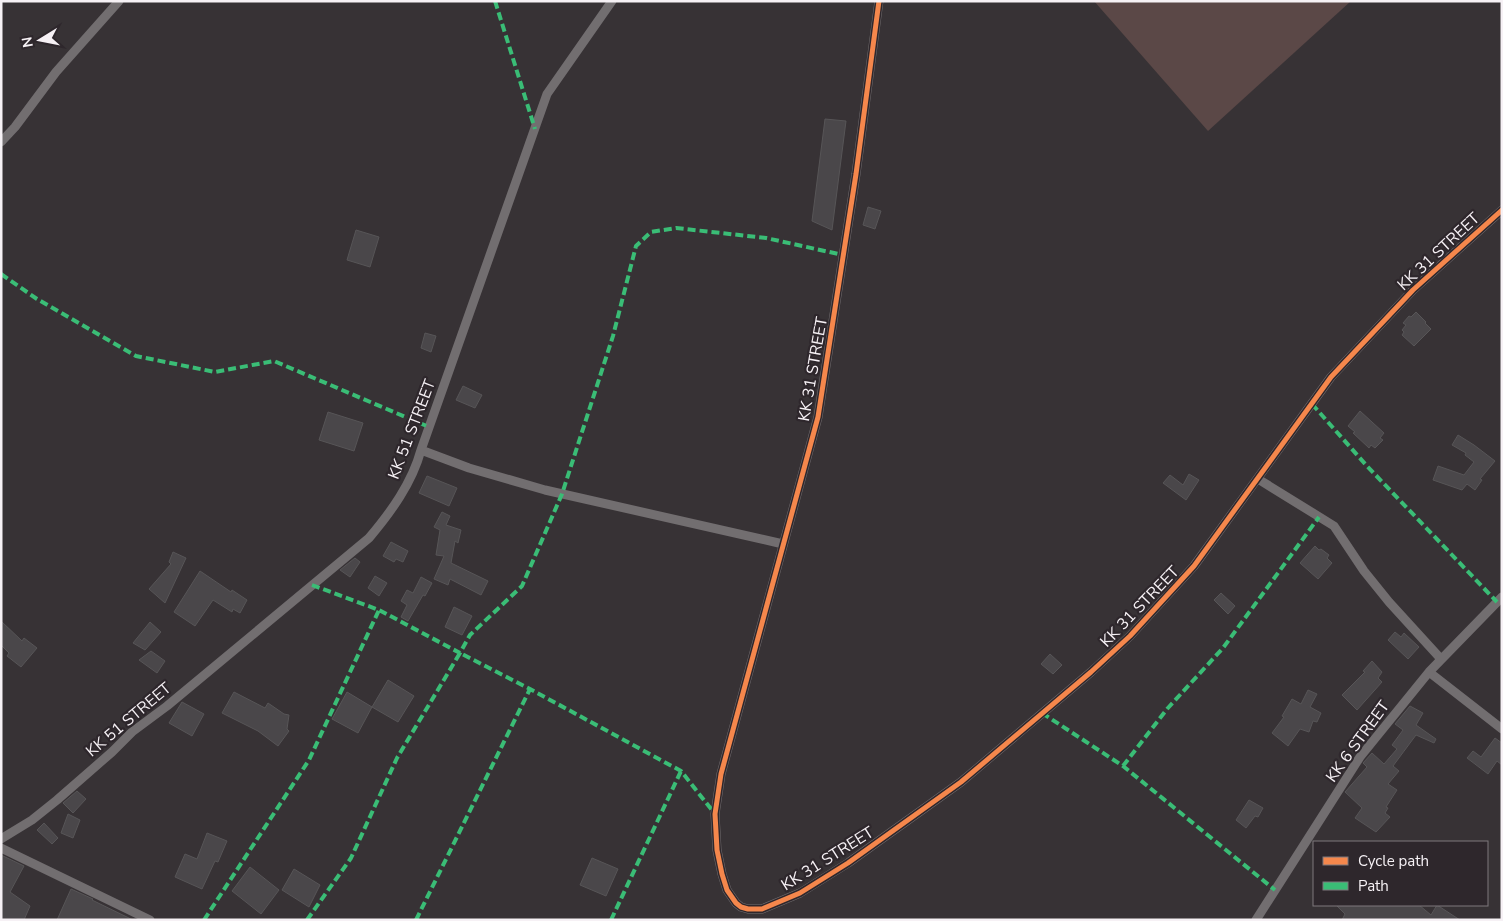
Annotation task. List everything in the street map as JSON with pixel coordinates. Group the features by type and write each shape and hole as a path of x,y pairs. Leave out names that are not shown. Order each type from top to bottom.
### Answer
{"street":[{"path":"1,142 15,127 56,72 119,1"},
{"name":"KK 51 STREET","path":"2,838 32,820 57,800 132,732 167,706 369,538 384,520 402,494 417,463 547,94 612,1"},
{"name":"KK 31 STREET","path":"879,1 856,174 818,417 721,774 715,814 717,850 727,890 741,907 762,909 800,893 848,863 968,776 1091,672 1130,636 1194,566 1331,377 1413,290 1502,210"},
{"path":"421,450 468,468 545,490 783,544"},
{"path":"1258,479 1334,526 1364,571 1441,660"},
{"name":"KK 6 STREET","path":"1256,920 1360,757 1429,672 1502,597"},
{"path":"1429,672 1502,729"},
{"path":"1,848 150,920"}],"shaded area":[{"path":"1094,1 1351,1 1208,131"}],"building":[{"path":"825,119 846,121 832,230 812,221"},
{"path":"868,207 881,211 875,229 863,225"},
{"path":"356,230 379,237 370,267 347,260"},
{"path":"1416,312 1431,329 1414,346 1402,335 1404,332 1402,330 1406,325 1403,323"},
{"path":"425,333 436,336 431,352 421,348"},
{"path":"463,386 482,395 475,408 456,400"},
{"path":"1360,411 1384,433 1380,438 1383,440 1375,448 1371,445 1369,448 1348,426"},
{"path":"328,412 363,423 354,451 319,440"},
{"path":"1458,435 1495,461 1480,479 1482,480 1475,490 1467,484 1462,490 1433,480 1438,466 1464,475 1474,462 1465,455 1466,453 1452,445"},
{"path":"1189,474 1199,480 1186,500 1163,483 1170,475 1183,485"},
{"path":"427,476 457,488 449,506 419,493"},
{"path":"442,512 450,516 446,525 461,530 458,543 455,541 451,563 488,581 481,595 450,579 448,585 434,579 444,556 436,555 440,530 434,527"},
{"path":"391,542 408,551 403,562 396,559 394,562 383,556"},
{"path":"1315,546 1329,555 1327,558 1332,563 1318,579 1300,563"},
{"path":"173,552 186,558 165,603 149,589 171,564 169,562"},
{"path":"355,558 360,562 350,577 340,570"},
{"path":"200,571 231,592 232,590 247,600 240,613 233,609 232,612 213,600 195,626 174,612"},
{"path":"375,576 387,583 379,596 368,588"},
{"path":"421,577 432,583 408,621 401,617 407,605 401,601 407,590 413,593"},
{"path":"1221,593 1235,606 1228,614 1214,600"},
{"path":"454,607 472,616 462,635 445,627"},
{"path":"1,621 22,641 24,638 37,648 21,667 7,656 9,653 1,645"},
{"path":"150,622 161,632 145,650 133,643"},
{"path":"1395,632 1401,637 1404,633 1419,647 1408,659 1388,640"},
{"path":"151,651 165,661 157,673 139,660"},
{"path":"1050,654 1062,665 1053,674 1041,664"},
{"path":"1372,661 1382,672 1378,678 1382,682 1357,710 1342,695 1365,672 1363,671"},
{"path":"388,680 414,696 398,722 372,707"},
{"path":"1308,690 1317,694 1310,707 1321,713 1317,722 1313,721 1309,732 1300,729 1288,746 1272,733 1284,717 1282,716 1292,699 1301,704"},
{"path":"234,692 265,708 268,703 284,714 289,715 287,729 289,731 278,746 258,731 222,713"},
{"path":"347,692 372,707 358,733 332,719"},
{"path":"182,702 204,714 192,736 169,723"},
{"path":"1410,706 1423,713 1416,725 1436,739 1434,743 1416,735 1393,766 1399,771 1388,784 1397,790 1386,807 1388,808 1385,813 1390,817 1376,832 1355,818 1362,808 1345,792 1367,767 1363,763 1372,753 1384,764 1397,749 1392,745 1403,730 1395,724"},
{"path":"1495,738 1502,743 1502,765 1497,761 1488,774 1467,758 1473,751 1481,757"},
{"path":"77,791 86,799 73,813 63,803"},
{"path":"1249,800 1263,808 1258,817 1255,816 1246,828 1236,820"},
{"path":"68,814 80,820 73,838 61,833"},
{"path":"44,823 58,838 52,844 37,830"},
{"path":"207,833 227,841 218,862 215,861 202,889 175,877 185,854 197,859"},
{"path":"1,855 24,866 10,892 30,906 24,920 1,920"},
{"path":"592,858 618,869 606,896 580,885"},
{"path":"250,867 279,890 261,914 232,891"},
{"path":"294,869 320,885 309,907 282,890"},
{"path":"71,889 93,899 133,920 57,920"},
{"path":"1337,906 1420,906 1431,915 1436,906 1439,906 1460,920 1342,920 1345,914"}],"marked path":[{"path":"495,1 535,129"},
{"path":"312,585 379,610 460,653 470,635 522,586 562,494 613,336 636,246 651,232 676,228 766,238 843,255"},
{"path":"1,274 37,299 136,356 215,372 274,361 429,427"},
{"path":"1312,404 1366,465 1497,602"},
{"path":"1123,766 1167,709 1223,648 1319,517"},
{"path":"204,920 309,760 379,610"},
{"path":"307,920 351,858 397,758 460,653 681,771 715,814"},
{"path":"416,920 530,689"},
{"path":"1042,713 1123,766 1275,890"},
{"path":"611,920 681,771"}],"cycle path":[{"path":"879,1 856,174 818,417 721,774 715,814 717,850 727,890 741,907 762,909 800,893 848,863 961,782 1091,672 1130,636 1194,566 1331,377 1413,290 1502,210"}]}
